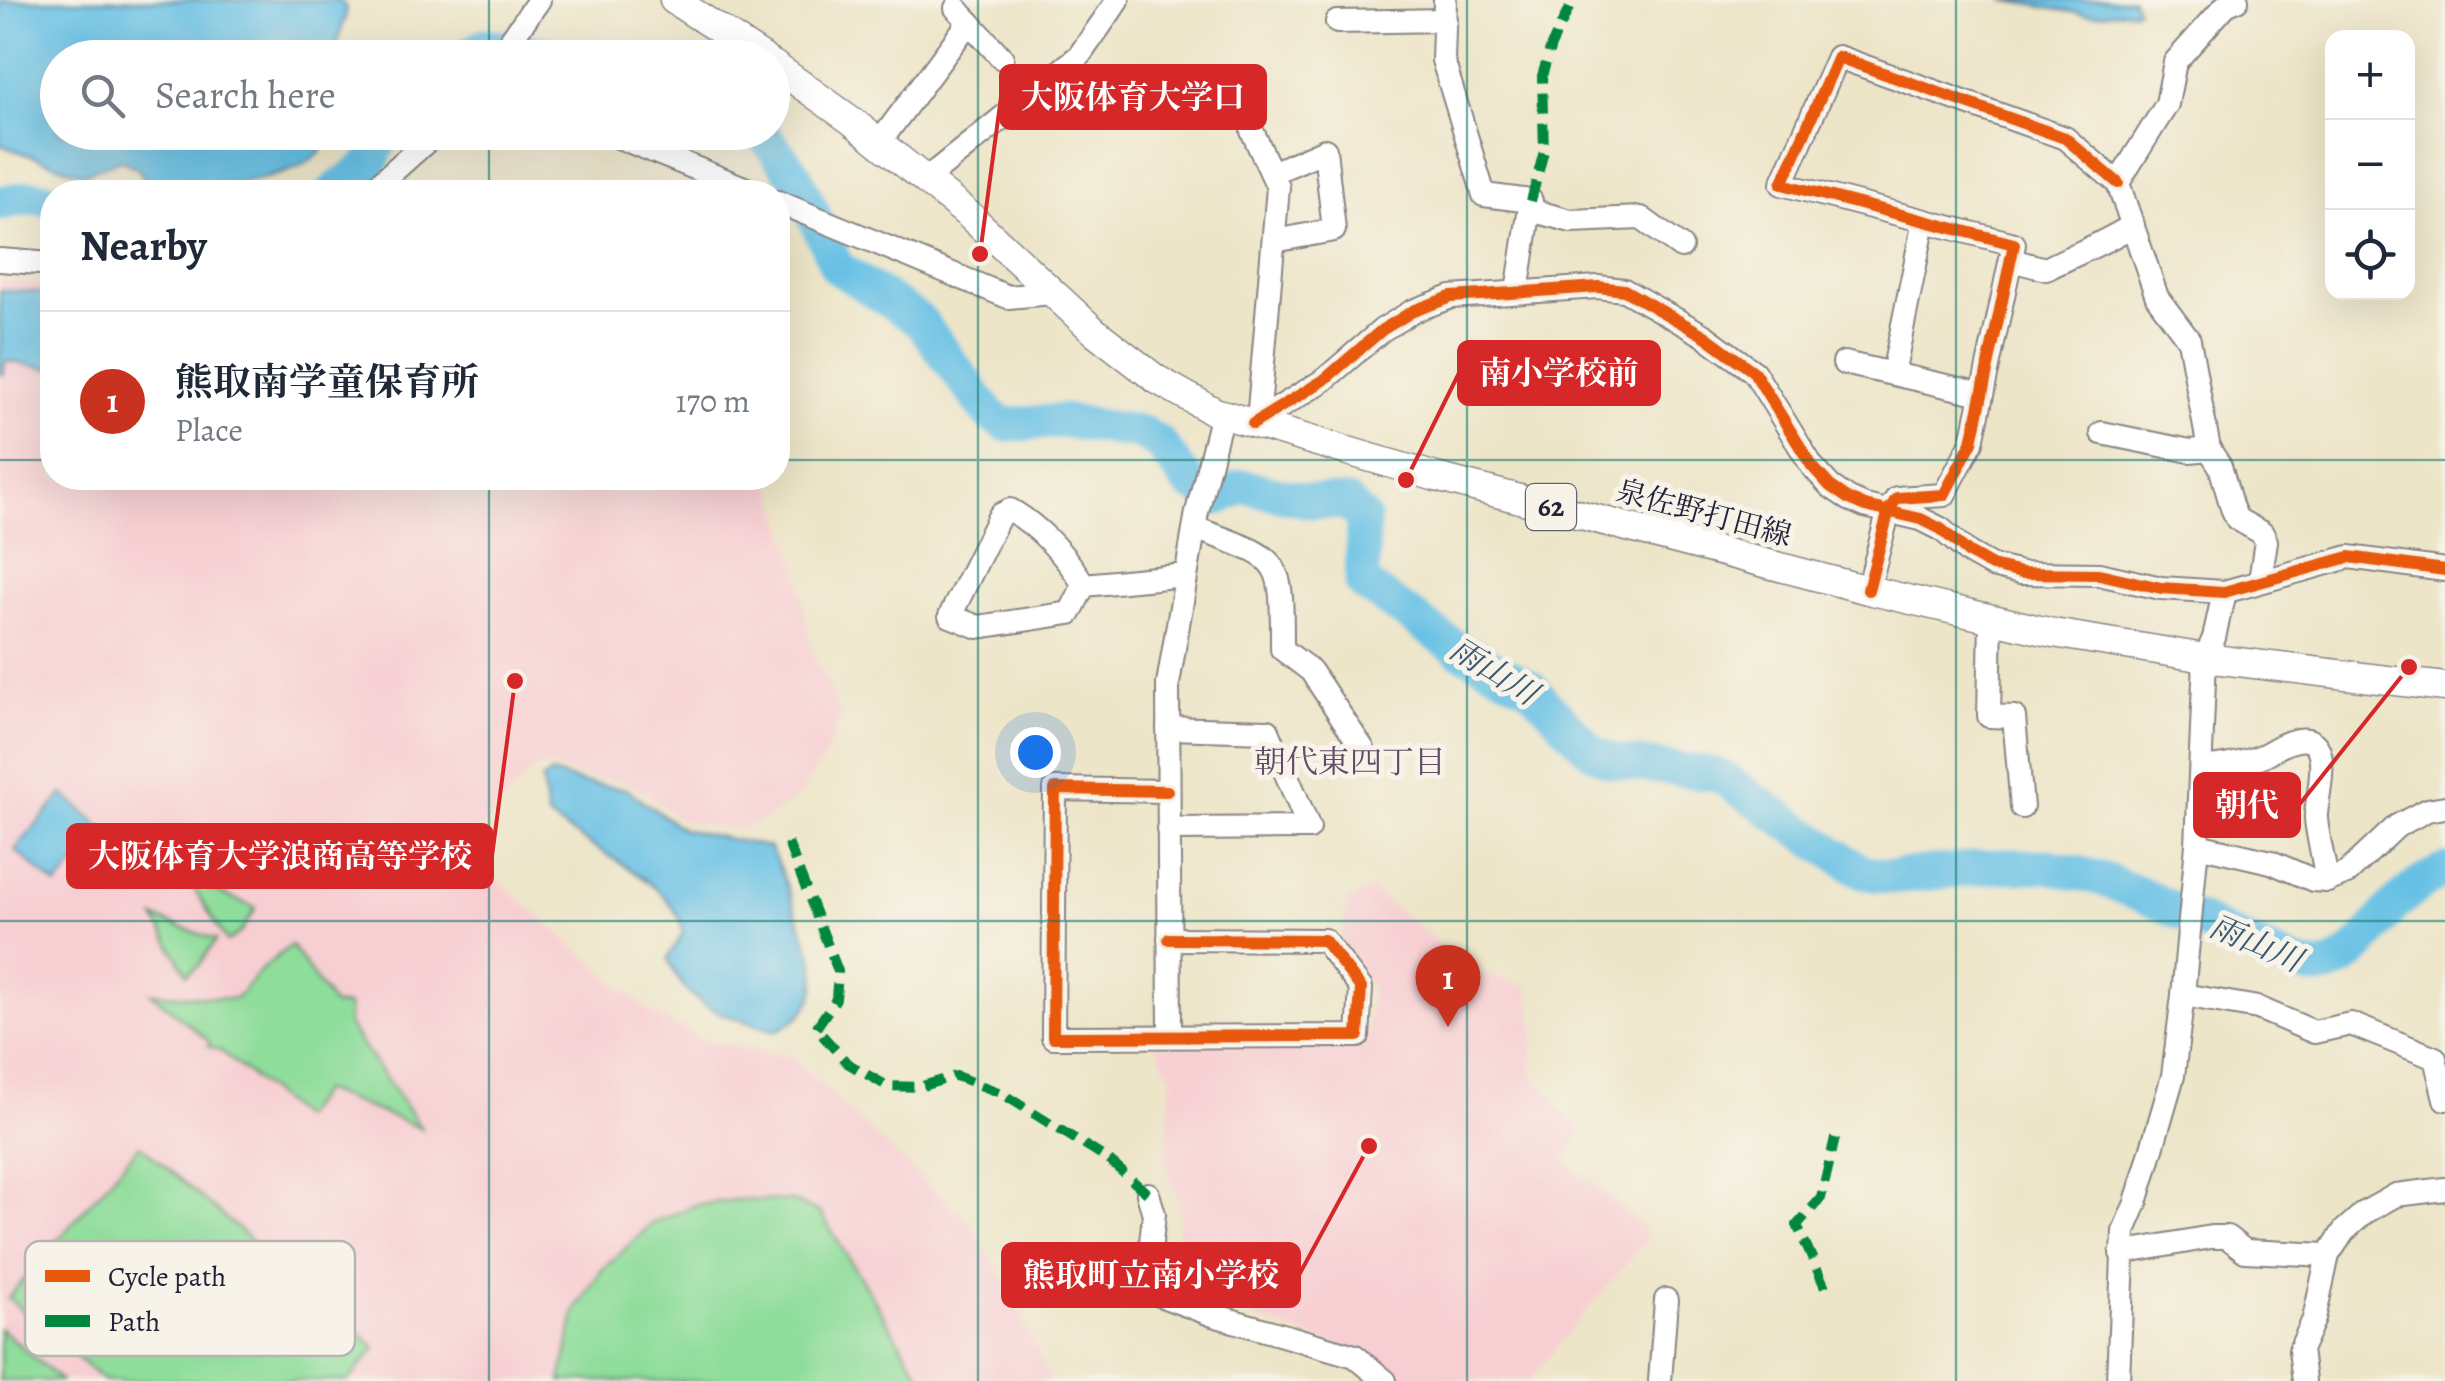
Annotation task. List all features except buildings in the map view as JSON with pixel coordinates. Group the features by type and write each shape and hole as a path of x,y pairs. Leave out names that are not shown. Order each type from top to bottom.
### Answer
{"main road":[{"path":"674,0 735,40"},
{"name":"泉佐野打田線","path":"790,77 925,180 1094,332 1156,379 1222,414 1436,477 1868,590 1991,618 2128,648 2445,687"}],"street":[{"path":"511,40 539,0"},
{"path":"925,180 1079,56 1118,0"},
{"path":"2118,182 2167,104 2175,62 2226,5 2237,0"},
{"path":"1336,22 1445,10 1443,60 1484,195 1531,201 1516,292"},
{"path":"879,143 962,15 1002,58"},
{"path":"1868,590 1889,510 1897,498 1944,496 1972,442 2014,244 1782,184 1838,57 2065,138 2118,182 2156,297 2189,340 2210,449 2220,466 2237,519 2262,534 2266,541 2260,581"},
{"path":"1252,131 1278,187 1256,423"},
{"path":"383,180 417,150"},
{"path":"650,150 724,180"},
{"path":"1272,173 1325,150 1334,230 1274,241"},
{"path":"790,208 1008,298 1052,293"},
{"path":"1530,210 1571,221 1641,218 1681,247"},
{"path":"1893,374 1924,221"},
{"path":"2011,260 2046,270 2082,250 2104,244 2132,226"},
{"path":"0,260 40,263"},
{"path":"1256,423 1324,380 1382,330 1413,311 1450,297 1598,287 1624,290 1705,336 1754,372 1812,466 1830,486 1865,506 1921,519 1992,566 2021,572 2099,574 2160,588 2224,592 2349,557 2445,570"},
{"path":"1844,363 1982,394"},
{"path":"1170,1035 1168,684 1196,520 1222,414"},
{"path":"2102,434 2190,451 2210,449"},
{"path":"1010,510 1025,518 1075,570 1084,585 1070,613 978,628 950,616 1000,515 1010,510"},
{"path":"1196,520 1253,550 1279,574 1282,648 1311,671 1363,750"},
{"path":"1084,585 1186,574"},
{"path":"2118,1381 2121,1253 2124,1232 2173,1076 2195,880 2205,658 2214,638 2224,592"},
{"path":"1991,618 1989,716 2014,717 2022,807"},
{"path":"1168,728 1268,731 1309,828 1168,829"},
{"path":"2201,769 2260,757 2292,740 2304,740 2316,747 2322,762 2322,786 2315,815 2326,881"},
{"path":"1167,791 1054,789 1052,1037 1358,1036 1361,988 1324,940 1169,939"},
{"path":"2197,845 2272,862 2314,880 2326,881 2347,872 2397,826 2427,810 2445,808"},
{"path":"2183,995 2258,1008 2314,1032 2350,1024 2435,1058 2445,1099"},
{"path":"2304,1381 2300,1350 2314,1319 2328,1255 2344,1231 2364,1213 2396,1195 2445,1189"},
{"path":"1148,1194 1154,1214 1146,1290 1212,1315 1355,1356 1385,1381"},
{"path":"2121,1253 2227,1237 2245,1251 2328,1255"},
{"path":"1660,1381 1666,1300"}],"shaded area":[{"path":"0,280 40,284 40,490 774,490 798,569 811,647 841,716 826,754 799,795 768,819 736,830 682,821 627,783 583,777 546,766 531,771 462,849 654,1015 709,1042 790,1056 970,1223 1009,1289 1051,1381 0,1381"},
{"path":"1371,890 1475,971 1528,987 1534,1027 1531,1073 1581,1133 1563,1159 1644,1227 1646,1240 1528,1381 1397,1381 1361,1353 1164,1289 1177,1241 1180,1209 1165,1160 1172,1077 1155,1046 1366,1046 1372,987 1340,941 1349,900"}],"green space":[{"path":"189,880 256,908 240,933 227,942"},
{"path":"155,918 216,940 199,965 187,974"},
{"path":"291,945 333,1005 348,1006 348,1025 421,1128 322,1090 301,1118 220,1050 208,1046 210,1042 151,993 235,999"},
{"path":"140,1145 252,1241 57,1241"},
{"path":"735,1200 791,1201 820,1212 924,1381 561,1381 576,1309 601,1271 654,1222 696,1205"},
{"path":"25,1278 25,1313 8,1298"},
{"path":"0,1328 25,1350 25,1356 32,1356 61,1381 0,1381"},
{"path":"355,1330 376,1348 348,1381 104,1381 75,1356 355,1356"}],"water":[{"path":"0,0 339,0 345,6 338,40 40,40 40,150 322,150 286,172 252,180 146,180 138,169 120,160 83,174 0,145"},
{"path":"2004,0 2133,0 2137,10 2089,15"},
{"path":"0,290 40,292 40,367 6,361 3,375"},
{"path":"551,773 583,783 626,789 682,829 769,847 814,963 814,993 807,1007 776,1031 725,1015 686,990 668,958 683,933 677,915 647,881 547,816 542,780"},
{"path":"63,794 105,830 57,886 15,850"}],"waterway":[{"name":"雨山川","path":"349,180 371,164 376,150"},
{"name":"雨山川","path":"775,150 796,177 837,267 920,321 990,415 1007,425 1064,421 1142,433 1160,444 1189,483 1219,498 1243,486 1309,501 1348,503 1363,518 1362,583 1461,651 1531,688 1591,751 1612,761 1718,775 1862,872 1891,877 1999,866 2048,866 2102,879 2287,961 2317,969 2341,962 2405,895 2445,871"},
{"name":"雨山川","path":"0,203 40,198"}],"marked path":[{"path":"1531,201 1544,151 1542,76 1573,0"},
{"path":"788,843 838,971 836,999 816,1028 847,1063 887,1086 919,1087 956,1076 1001,1093 1107,1159 1148,1194"},
{"path":"1825,1287 1797,1225 1821,1198 1835,1138"}],"cycle path":[{"path":"1868,590 1889,510 1897,498 1944,495 1972,442 2014,244 1782,184 1838,57 2065,138 2118,183"},
{"path":"1253,424 1324,380 1382,330 1413,311 1451,297 1598,287 1624,290 1705,336 1754,372 1812,466 1830,486 1865,506 1921,519 1992,566 2021,573 2099,574 2161,588 2224,592 2349,557 2445,570"},
{"path":"1167,791 1055,789 1053,1037 1358,1036 1361,988 1324,940 1169,939"}],"place":[{"name":"大阪体育大学口","path":"980,254"},
{"name":"南小学校前","path":"1406,480"},
{"name":"朝代","path":"2409,667"},
{"name":"大阪体育大学浪商高等学校","path":"515,681"},
{"name":"熊取南学童保育所","path":"1448,1027"},
{"name":"熊取町立南小学校","path":"1369,1146"}],"district":[{"name":"朝代東四丁目","path":"1350,762"}]}
